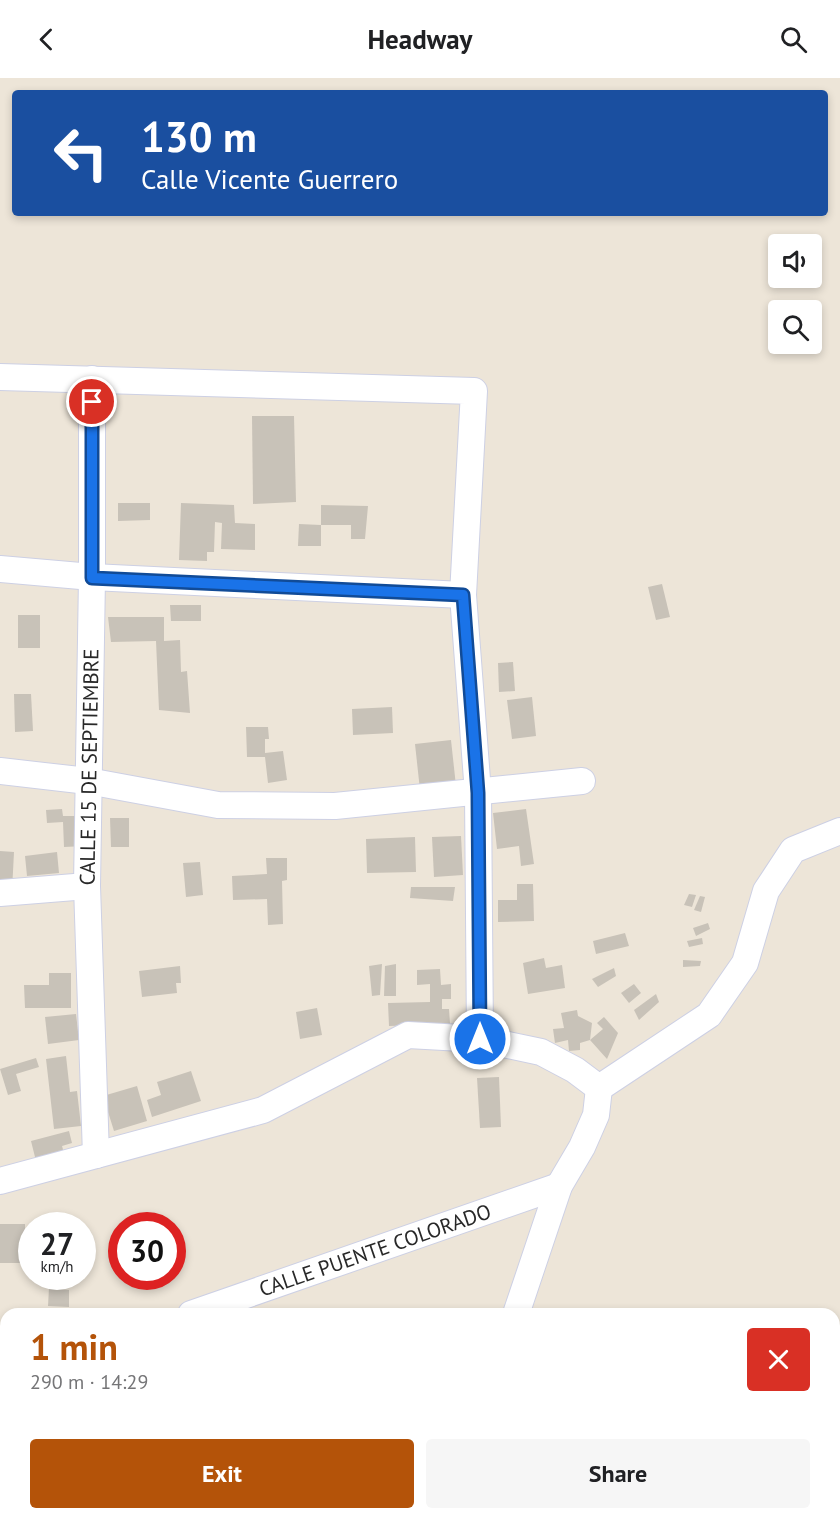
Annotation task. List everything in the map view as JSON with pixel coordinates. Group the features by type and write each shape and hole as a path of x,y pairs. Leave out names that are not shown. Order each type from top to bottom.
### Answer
{"street":[{"path":"0,377 474,391 463,595 478,793 480,1039"},
{"name":"CALLE 15 DE SEPTIEMBRE","path":"92,380 92,578 87,886 96,1155"},
{"path":"0,569 92,578 463,595"},
{"path":"0,771 88,781 218,805 335,806 582,781"},
{"path":"599,1088 709,1015 745,963 766,891 793,850 840,831"},
{"path":"0,893 87,886"},
{"path":"0,1181 263,1110 408,1035 480,1039 541,1052 575,1070 599,1088"},
{"path":"518,1308 559,1186 582,1147 596,1115 599,1088"},
{"name":"CALLE PUENTE COLORADO","path":"208,1308 559,1186"}],"building":[{"path":"252,416 294,416 296,502 253,504"},
{"path":"118,503 150,503 150,520 118,521"},
{"path":"181,503 234,505 235,523 255,524 255,550 221,549 222,523 215,522 214,552 207,552 207,561 179,560"},
{"path":"321,505 368,506 365,539 351,539 351,525 321,525"},
{"path":"299,524 321,525 321,546 298,546"},
{"path":"662,584 670,617 656,620 648,587"},
{"path":"170,605 201,605 201,621 171,621"},
{"path":"18,615 40,615 40,648 18,648"},
{"path":"108,617 164,617 164,641 180,640 181,672 187,671 190,713 159,710 156,641 111,642"},
{"path":"513,662 515,691 499,692 498,663"},
{"path":"14,694 31,694 33,731 15,732"},
{"path":"532,697 536,736 512,739 507,700"},
{"path":"392,707 393,733 353,735 352,709"},
{"path":"246,727 268,727 269,739 265,739 265,753 283,751 287,780 268,783 265,757 247,757"},
{"path":"451,740 456,786 420,790 415,744"},
{"path":"62,809 63,816 83,816 85,846 64,847 63,822 47,823 46,810"},
{"path":"526,809 534,864 521,866 519,846 497,849 493,813"},
{"path":"110,818 129,818 129,847 111,847"},
{"path":"461,836 463,875 434,877 432,837"},
{"path":"415,837 416,872 367,873 366,839"},
{"path":"0,851 14,852 12,891 0,890"},
{"path":"57,852 59,873 27,876 25,856"},
{"path":"266,858 287,858 287,880 282,881 283,924 268,925 267,899 233,900 232,876 267,874"},
{"path":"200,862 203,895 186,897 183,863"},
{"path":"517,884 533,884 534,921 498,922 498,900 517,900"},
{"path":"411,887 455,887 453,901 410,898"},
{"path":"689,894 696,895 692,907 684,905"},
{"path":"700,896 705,897 701,912 694,910"},
{"path":"708,923 710,929 696,936 693,928"},
{"path":"625,933 629,946 596,954 593,941"},
{"path":"702,938 703,944 689,947 687,941"},
{"path":"544,958 546,968 562,965 565,988 528,994 523,963"},
{"path":"683,960 701,961 700,966 683,967"},
{"path":"382,964 380,995 372,996 369,966"},
{"path":"396,964 396,996 384,996 385,966"},
{"path":"180,966 181,983 176,983 177,993 142,997 139,971"},
{"path":"614,968 616,976 598,987 592,979"},
{"path":"440,969 441,985 451,984 451,999 442,999 442,1009 449,1009 450,1024 389,1026 388,1003 430,1002 430,984 417,985 417,970"},
{"path":"49,973 71,973 71,1008 25,1008 24,985 49,985"},
{"path":"634,984 641,993 629,1003 621,993"},
{"path":"656,994 659,1002 639,1020 634,1010"},
{"path":"317,1008 322,1035 300,1039 296,1012"},
{"path":"577,1010 578,1016 592,1023 590,1040 580,1043 580,1050 569,1051 568,1040 555,1043 553,1029 564,1028 561,1013"},
{"path":"76,1014 79,1040 48,1044 45,1017"},
{"path":"604,1017 618,1033 607,1059 590,1040 603,1029 597,1023"},
{"path":"66,1056 70,1092 77,1091 81,1126 54,1129 46,1059"},
{"path":"36,1058 39,1067 16,1074 21,1091 8,1095 0,1069"},
{"path":"191,1071 201,1101 152,1117 147,1100 161,1095 157,1082"},
{"path":"499,1077 501,1127 480,1128 477,1078"},
{"path":"137,1086 147,1121 114,1131 103,1096"},
{"path":"69,1131 72,1143 62,1146 64,1153 36,1161 31,1141"},
{"path":"0,1224 18,1224 18,1263 0,1263"},
{"path":"49,1290 69,1290 69,1307 48,1306"}],"route":[{"path":"92,402 92,578 463,595 478,793 480,1039"}]}
